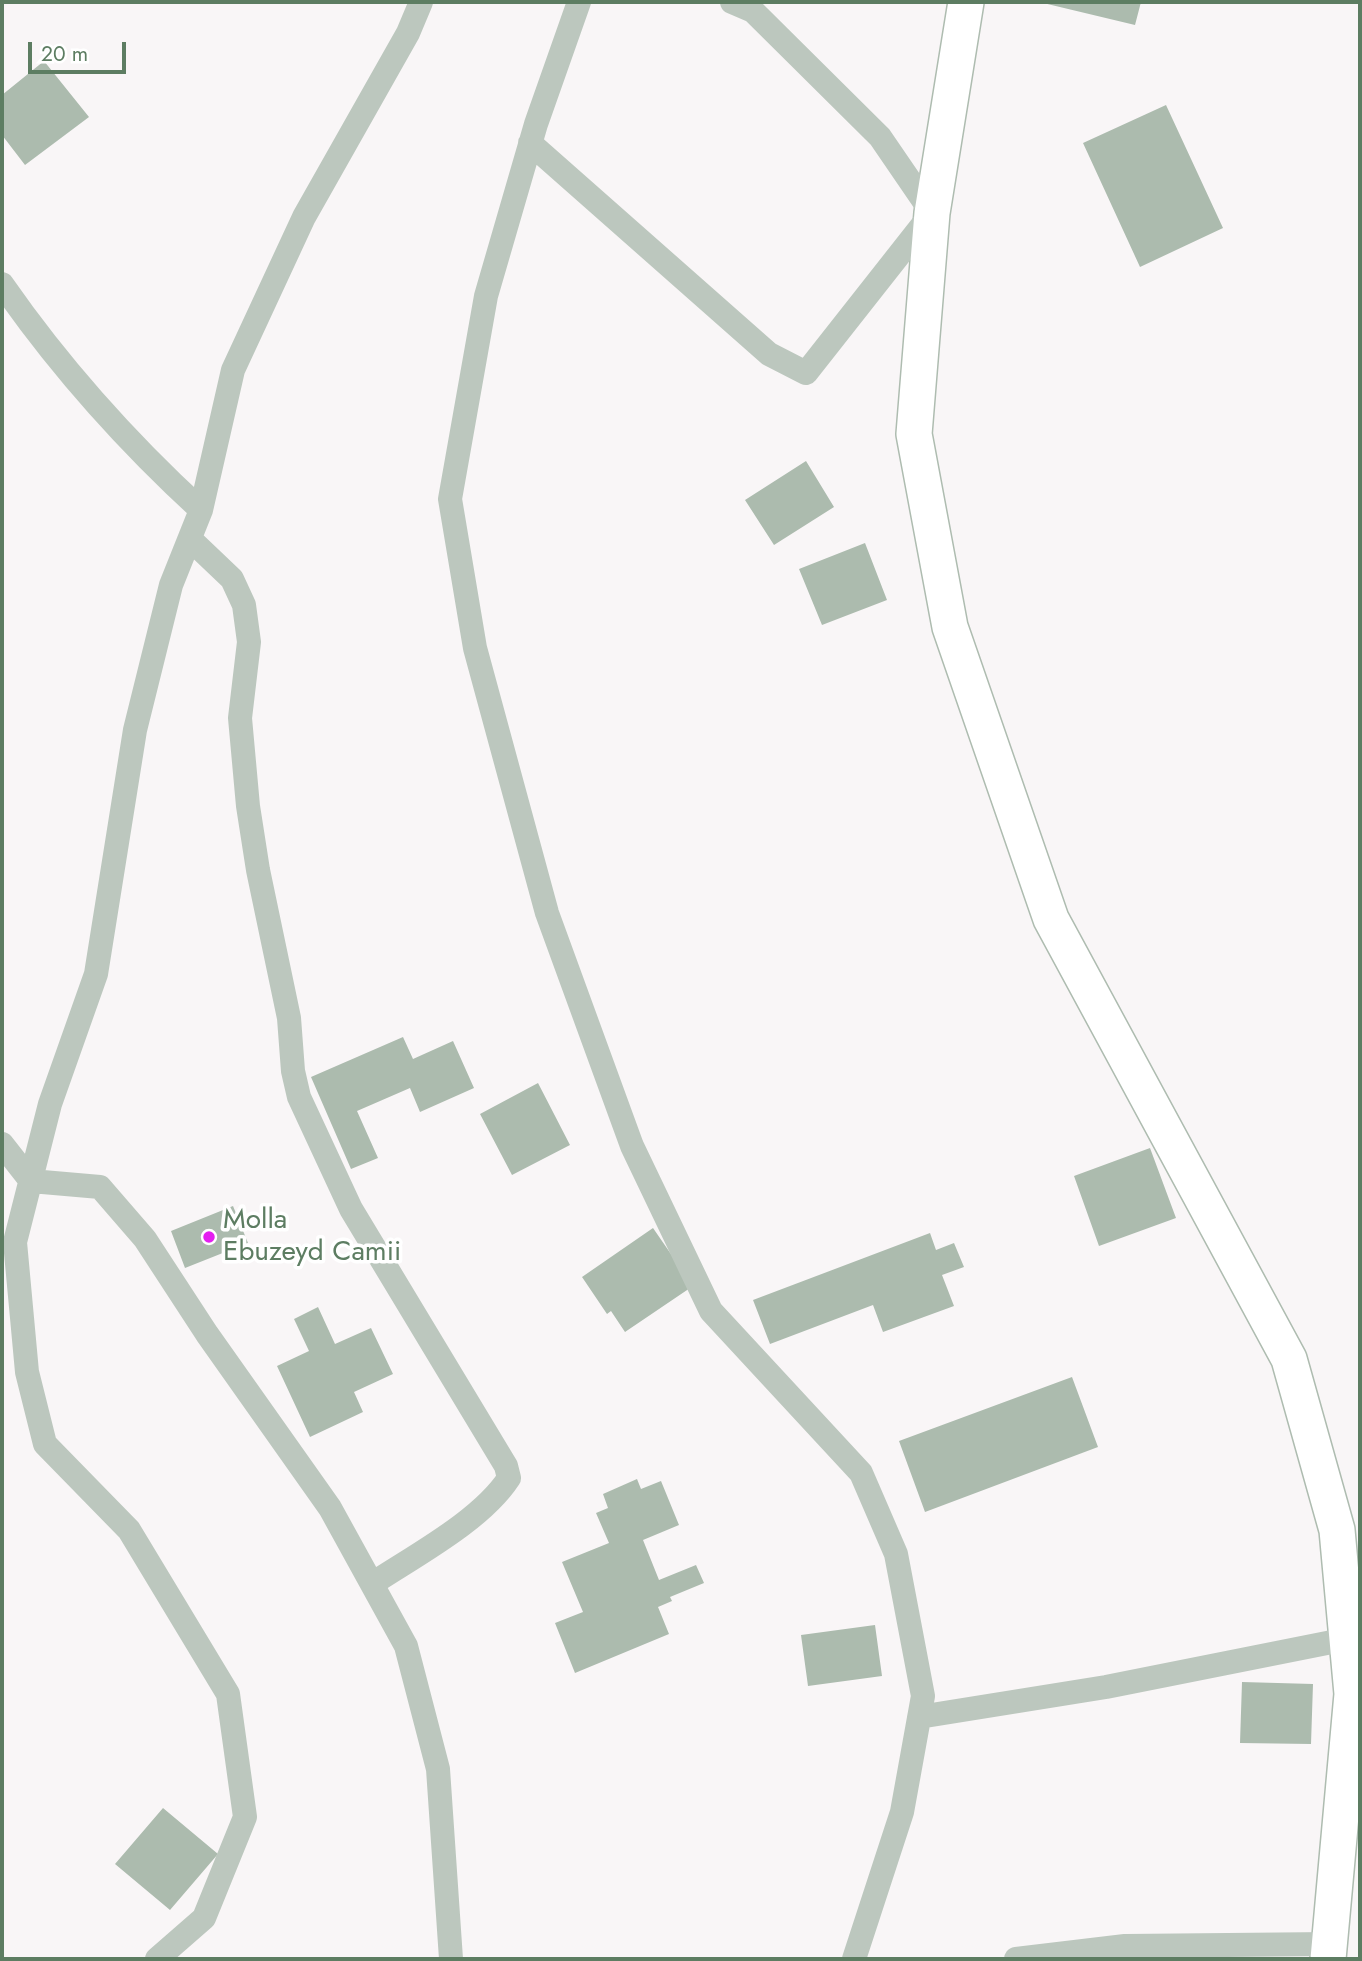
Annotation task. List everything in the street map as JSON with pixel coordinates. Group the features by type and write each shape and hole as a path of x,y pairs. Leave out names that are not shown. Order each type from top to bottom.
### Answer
{"street":[{"path":"157,1959 204,1918 245,1817 228,1694 129,1530 45,1444 27,1371 15,1242 50,1104 96,974 135,730 171,585 201,510 233,370 304,217 408,33 421,2"},
{"path":"579,2 530,143 486,296 450,499 475,648 547,913 632,1146 711,1311 861,1473 896,1554 923,1696 902,1812 857,1958"},
{"path":"732,2 753,11 880,137 932,213"},
{"path":"965,2 932,213 914,433 950,627 1051,919 1289,1359 1337,1530 1352,1694 1329,1952 1124,1952 1016,1959"},
{"path":"530,143 769,354 806,373 932,213"},
{"path":"2,284 34,330 140,452 201,510"},
{"path":"190,539 232,579 244,605 249,642 240,718 248,806 258,870 289,1018 293,1071 299,1097 351,1209 506,1466 509,1478 501,1490 473,1516 372,1584"},
{"path":"2,1143 31,1181 100,1187 145,1239 207,1334 330,1508 372,1584 406,1646 438,1769 451,1959"},
{"path":"919,1717 1106,1687 1347,1639"}],"building":[{"path":"1039,2 1141,2 1135,25"},
{"path":"44,61 89,117 25,165 2,135 2,95"},
{"path":"1166,105 1223,228 1140,267 1083,143"},
{"path":"806,461 834,507 774,545 745,500"},
{"path":"865,543 887,600 822,625 799,569"},
{"path":"403,1037 413,1059 453,1041 474,1088 420,1112 410,1088 357,1111 378,1158 351,1169 311,1077"},
{"path":"538,1083 570,1145 512,1175 480,1114"},
{"path":"1150,1148 1176,1218 1099,1246 1074,1176"},
{"name":"Molla Ebuzeyd Camii","path":"233,1206 248,1243 185,1268 171,1231"},
{"path":"653,1228 693,1286 625,1332 611,1311 607,1314 582,1277"},
{"path":"930,1233 936,1250 954,1243 964,1267 942,1275 954,1306 883,1332 873,1305 770,1344 753,1300"},
{"path":"318,1307 335,1344 371,1328 393,1374 354,1392 363,1412 310,1437 277,1366 309,1351 294,1319"},
{"path":"1072,1377 1098,1447 925,1512 899,1441"},
{"path":"637,1479 641,1489 661,1481 679,1525 643,1540 659,1580 696,1565 704,1583 670,1597 672,1601 658,1607 669,1634 575,1673 555,1623 583,1612 562,1562 609,1543 596,1513 608,1508 603,1494"},
{"path":"875,1625 882,1676 808,1686 801,1635"},
{"path":"1242,1682 1313,1684 1311,1744 1240,1743"},
{"path":"163,1808 218,1854 170,1910 115,1864"}],"place":[{"name":"Molla Ebuzeyd Camii","path":"209,1237"}]}
